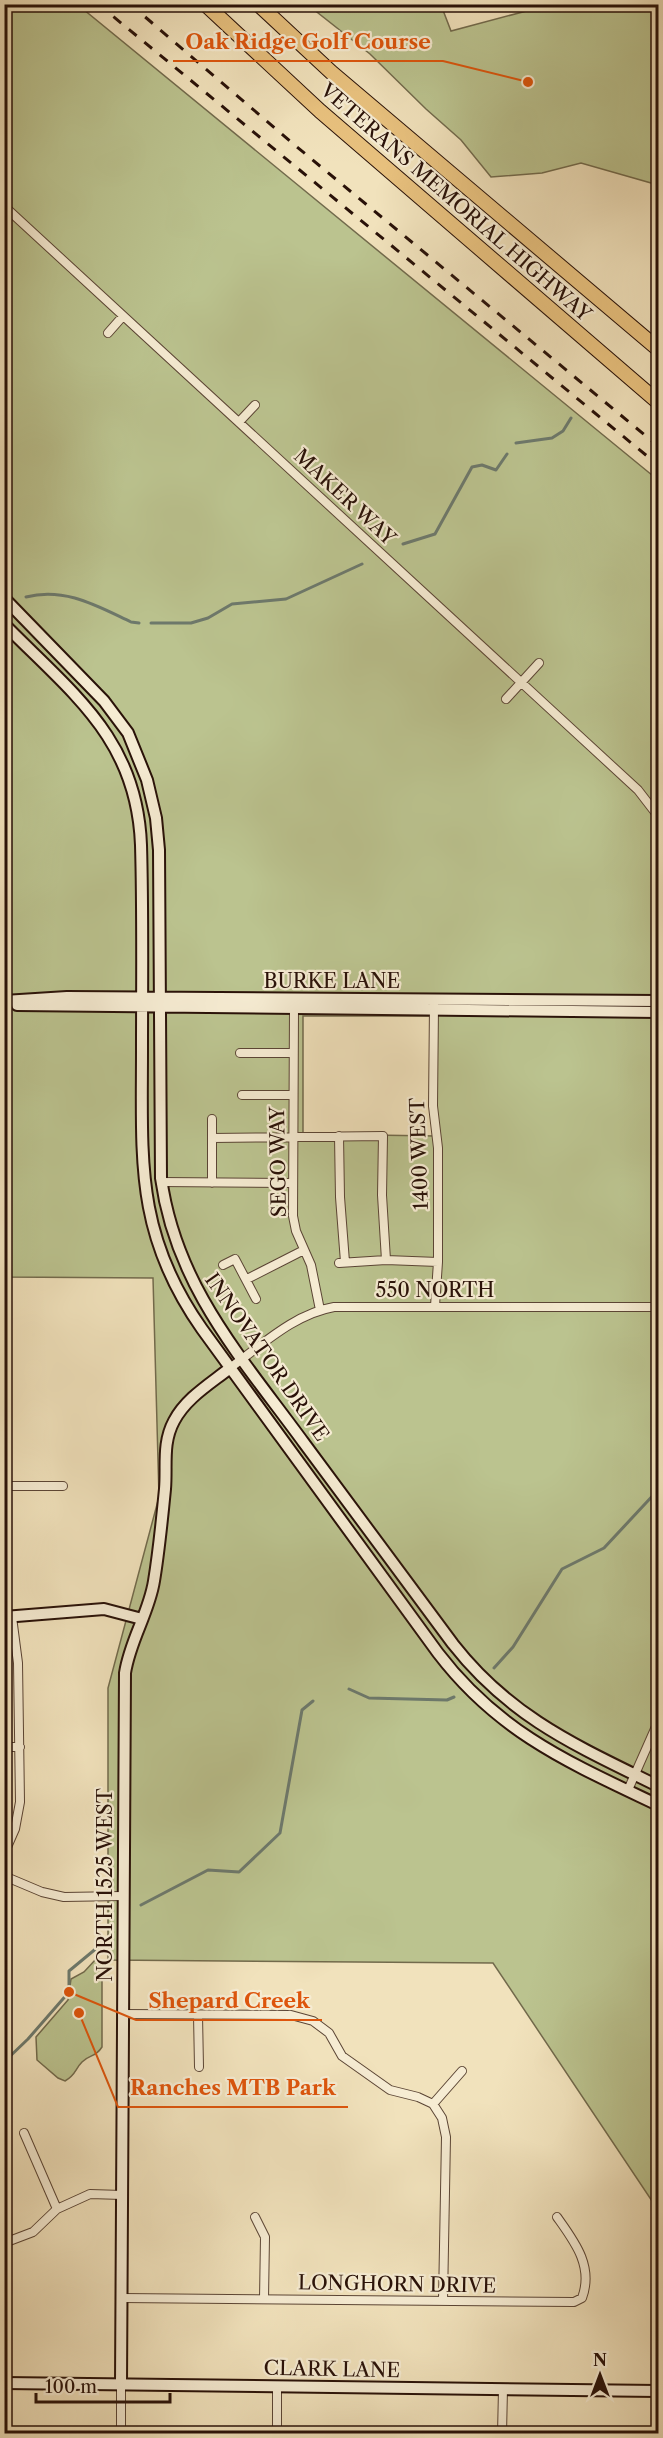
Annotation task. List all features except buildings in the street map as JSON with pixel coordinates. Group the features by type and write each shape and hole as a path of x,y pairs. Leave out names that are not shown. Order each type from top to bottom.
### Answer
{"highway":[{"name":"VETERANS MEMORIAL HIGHWAY","path":"205,4 320,111 658,402"},
{"name":"VETERANS MEMORIAL HIGHWAY","path":"258,4 331,72 658,349"}],"street":[{"name":"MAKER WAY","path":"4,206 638,790 658,816"},
{"path":"108,333 123,316"},
{"path":"239,422 255,405"},
{"name":"INNOVATOR DRIVE","path":"4,598 108,706 128,733 141,761 152,799 158,834 159,1142 162,1182 171,1230 188,1274 207,1309 453,1644 476,1671 500,1695 540,1725 569,1743 658,1786"},
{"name":"INNOVATOR DRIVE","path":"4,624 100,723 114,745 130,780 141,831 142,1160 151,1220 165,1264 178,1292 193,1317 438,1653 469,1690 508,1725 539,1745 658,1805"},
{"path":"506,699 539,663"},
{"name":"BURKE LANE","path":"159,1003 294,1009 658,1001"},
{"name":"BURKE LANE","path":"4,1003 434,1005 658,1012"},
{"name":"1400 WEST","path":"434,1005 433,1106 438,1140 438,1262 435,1306"},
{"name":"SEGO WAY","path":"294,1009 293,1216 311,1265 320,1310"},
{"path":"240,1053 294,1053"},
{"path":"242,1095 293,1095"},
{"path":"212,1119 212,1183"},
{"path":"339,1136 342,1263 386,1260 438,1262"},
{"path":"212,1138 382,1136 382,1195 386,1260"},
{"path":"162,1182 294,1183"},
{"path":"247,1279 304,1250"},
{"path":"223,1265 235,1259 256,1299"},
{"name":"550 NORTH","path":"230,1368 297,1320 320,1310 343,1307 435,1306 658,1307"},
{"name":"NORTH 1525 WEST","path":"121,2433 124,1683 129,1651 154,1581 165,1488 166,1447 170,1430 185,1406 230,1368"},
{"path":"4,1486 63,1486"},
{"path":"4,1854 15,1829 20,1802 18,1663 8,1617 104,1609 142,1619"},
{"path":"628,1790 658,1722"},
{"path":"4,1747 20,1747"},
{"path":"4,1876 42,1892 64,1897 122,1896"},
{"path":"122,2014 291,2015 314,2021 329,2033 342,2056 390,2090 418,2097 433,2104 442,2118 446,2136 443,2301"},
{"path":"198,2015 199,2067"},
{"path":"433,2104 462,2071"},
{"path":"24,2133 57,2209"},
{"path":"4,2243 33,2232 57,2209 90,2194 122,2195"},
{"path":"255,2217 265,2237 264,2299"},
{"name":"LONGHORN DRIVE","path":"122,2298 574,2302 582,2298 586,2276 581,2251 557,2217"},
{"name":"CLARK LANE","path":"4,2383 658,2391"},
{"path":"277,2433 278,2386"},
{"path":"502,2433 503,2389"}],"green space":[{"path":"5,5 78,5 658,480 658,2210 493,1963 108,1960 108,1688 159,1497 153,1278 5,1277","holes":["303,1016 434,1016 436,1136 303,1134"]},
{"path":"308,5 441,5 451,31 549,5 658,5 658,189 651,183 581,163 542,173 491,177 461,140 370,54"},
{"path":"97,1958 102,1961 102,2047 82,2062 65,2081 58,2078 37,2060 36,2037 68,2000 71,1979 84,1972"}],"waterway":[{"path":"516,443 552,438 563,431 571,418"},
{"path":"403,544 435,534 472,467 482,465 496,470 507,454"},
{"path":"151,623 191,623 208,618 232,604 286,599 362,564"},
{"path":"26,597 54,594 67,596 93,604 131,622 139,623"},
{"path":"494,1668 513,1647 562,1569 604,1548 658,1490"},
{"path":"349,1689 369,1698 447,1700 454,1697"},
{"path":"141,1905 208,1870 239,1872 280,1833 302,1710 313,1701"},
{"path":"4,2062 28,2039 69,1992 69,1971 104,1942"}],"railway":[{"path":"98,4 658,465"},
{"path":"130,4 297,147 658,446"}],"place":[{"name":"Oak Ridge Golf Course","path":"528,82"},
{"name":"Shepard Creek","path":"69,1992"},
{"name":"Ranches MTB Park","path":"79,2013"}]}
